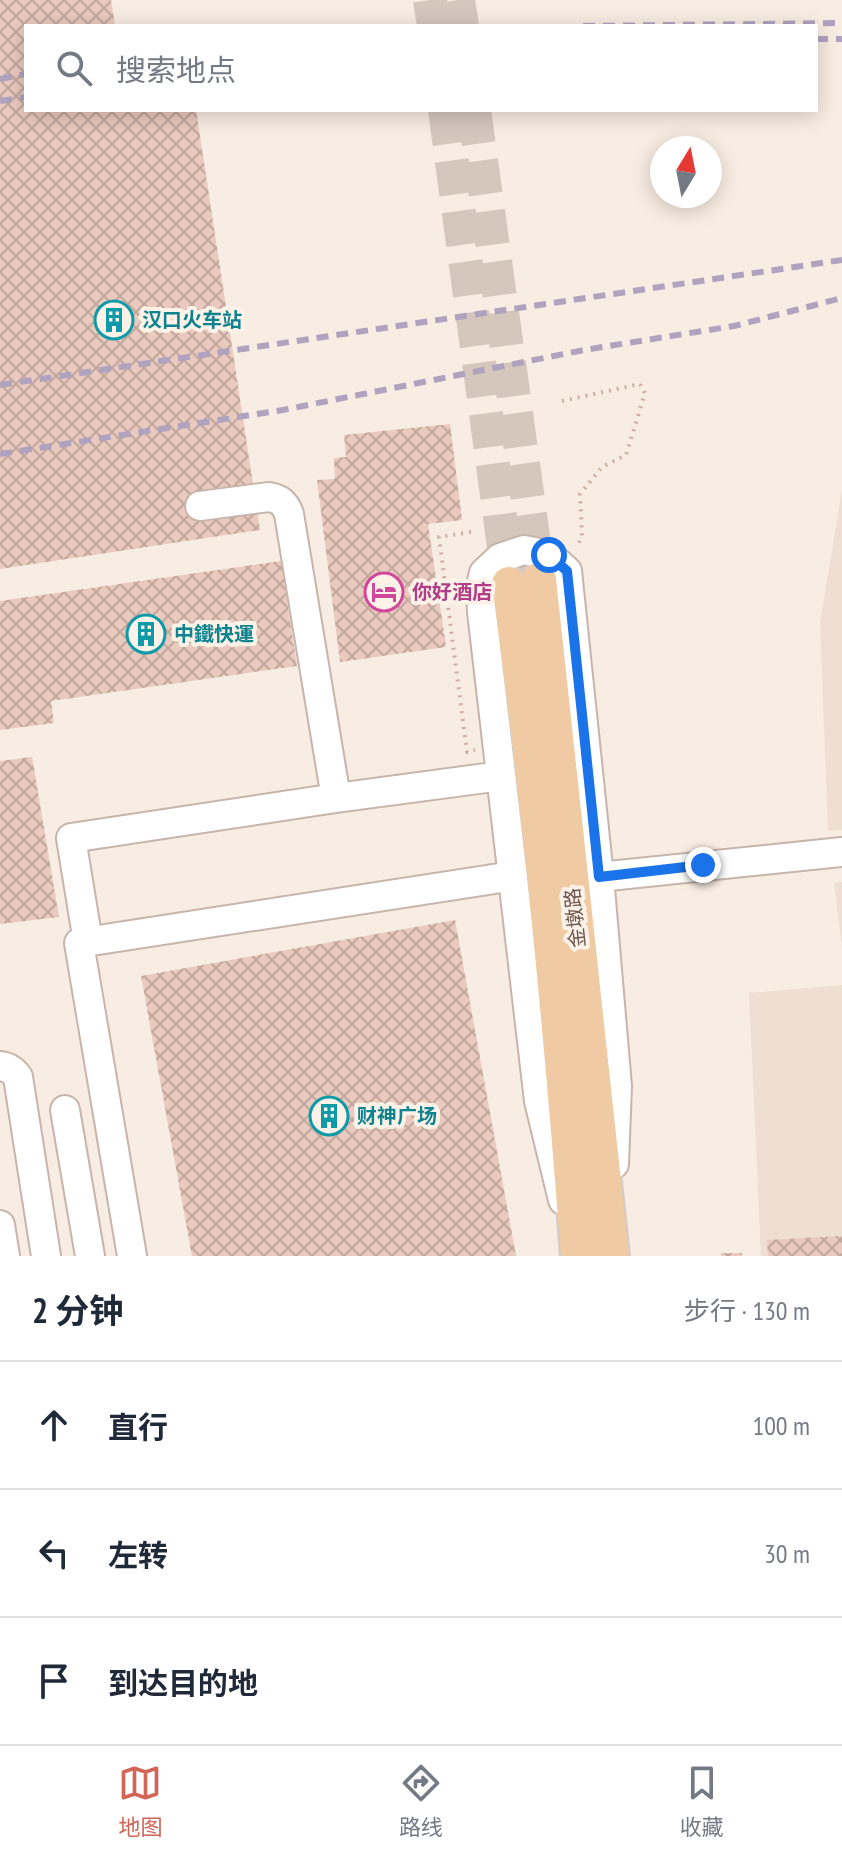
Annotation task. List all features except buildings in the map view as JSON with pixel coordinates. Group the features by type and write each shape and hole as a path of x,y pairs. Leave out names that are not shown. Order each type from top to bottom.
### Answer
{"main road":[{"name":"金墩路","path":"538,579 611,1248"},
{"name":"金墩路","path":"538,579 529,727 545,871 578,1256"}],"street":[{"path":"200,506 269,497 279,499 286,505 336,798"},
{"path":"578,1256 539,1101 482,612 484,573 500,558 524,550 549,555 538,579 599,877 617,1086 611,1248"},
{"path":"88,942 71,838 501,776"},
{"path":"599,877 842,852"},
{"path":"132,1256 79,943 513,876"},
{"path":"0,1066 8,1067 18,1077 46,1256"},
{"path":"65,1110 90,1256"},
{"path":"0,1225 5,1256"}],"path":[{"path":"538,579 582,536 580,494 602,467 626,455 645,393 640,384 562,401"},
{"path":"471,532 439,537 448,615 467,752 497,747"}],"shaded area":[{"path":"842,489 842,830 828,831 820,623"},
{"path":"842,882 842,947 834,883"},
{"path":"842,985 842,1256 761,1256 749,993"}],"tunnel":[{"path":"430,0 434,24"},
{"path":"458,0 462,24"},
{"path":"445,112 509,584"},
{"path":"474,112 539,580"}],"railway":[{"path":"756,24 842,23"},
{"path":"818,39 842,39"},
{"path":"0,79 24,74"},
{"path":"0,101 24,97"},
{"path":"0,385 842,260"},
{"path":"0,454 283,410 584,350 734,326 842,298"}],"place":[{"name":"汉口火车站","path":"114,320"},
{"name":"你好酒店","path":"384,592"},
{"name":"中鐵快運","path":"146,634"},
{"name":"财神广场","path":"329,1116"}],"route":[{"path":"549,555 567,571 599,877 703,865"}]}
